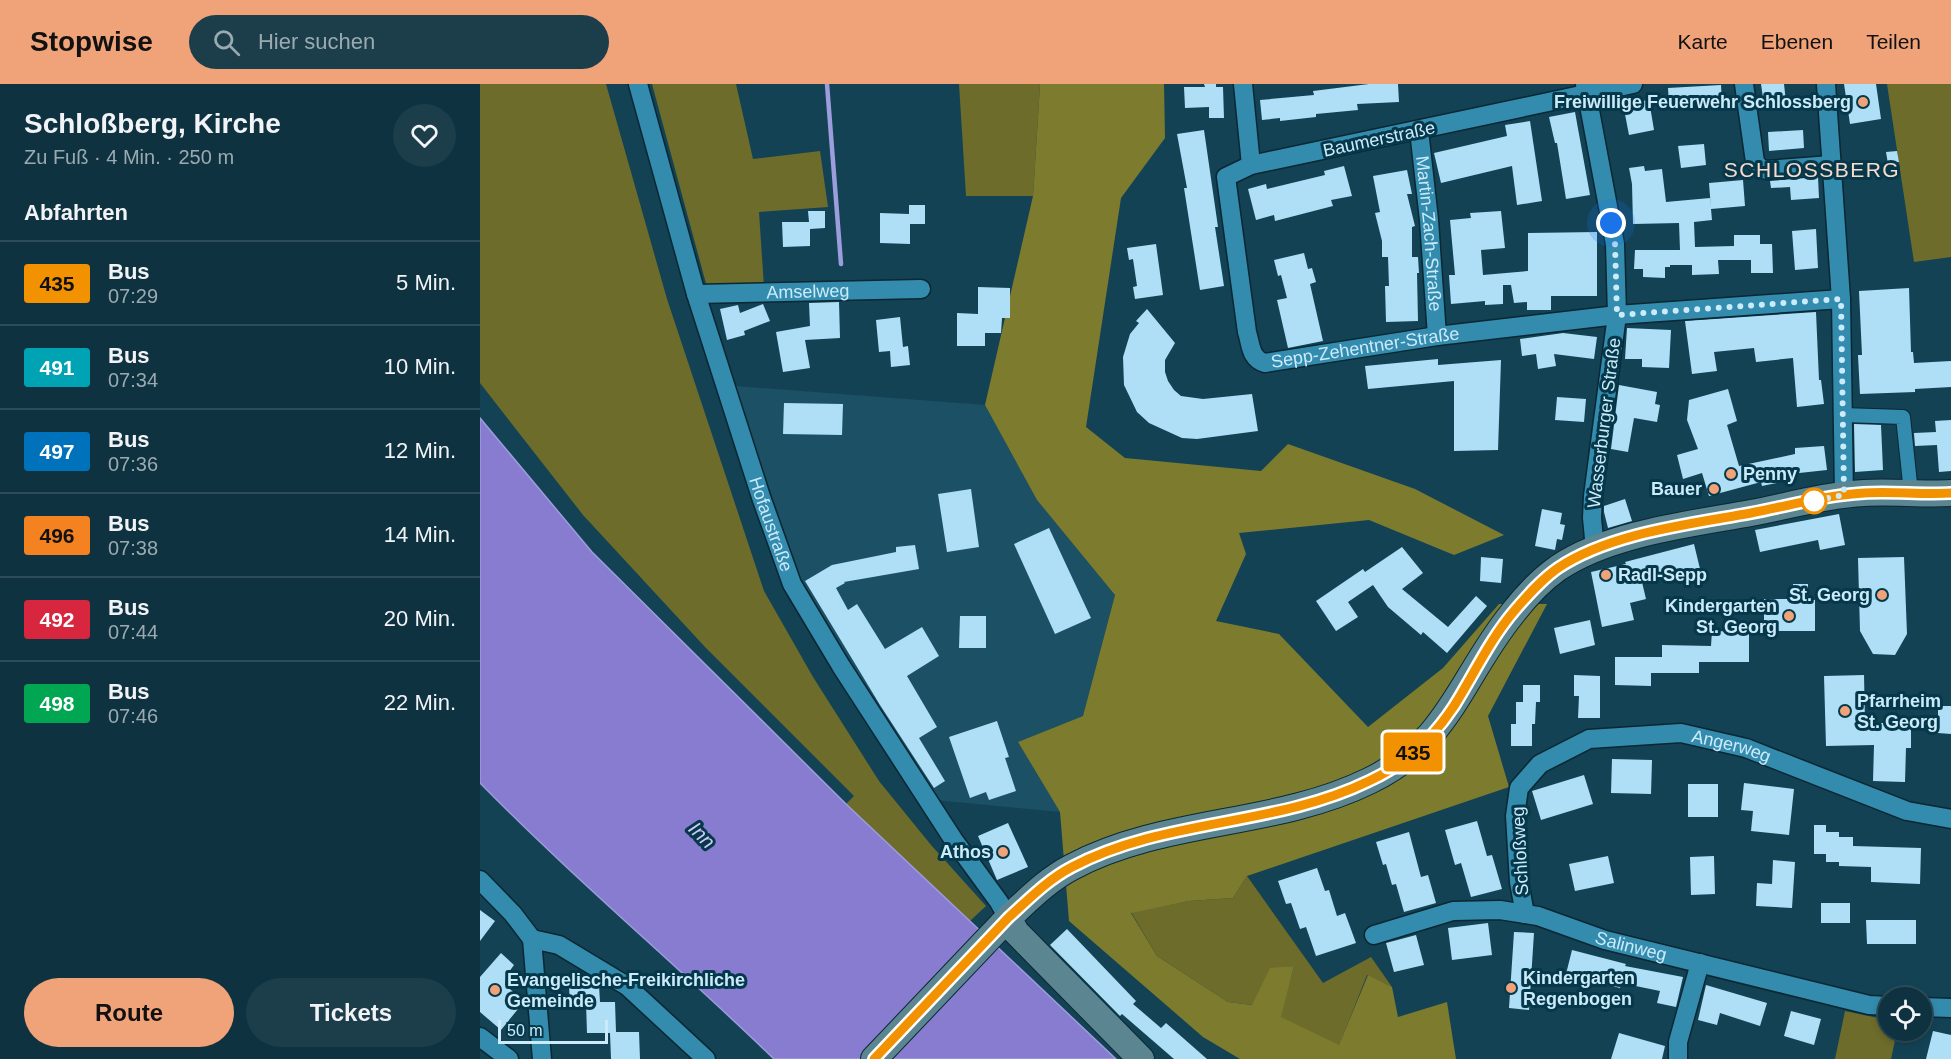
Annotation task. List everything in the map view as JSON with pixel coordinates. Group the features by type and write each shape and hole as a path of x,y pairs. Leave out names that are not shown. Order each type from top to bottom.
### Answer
{"main road":[{"path":"874,1059 1008,918 1048,882 1070,868 1093,857 1151,838 1323,800 1353,789 1396,766 1429,738 1442,722 1488,647 1528,595 1560,567 1595,549 1663,529 1844,495 1879,492 1951,493"},
{"path":"1008,918 1016,932 1141,1059"}],"street":[{"name":"Hofaustraße","path":"638,84 696,294 761,497 792,584 952,839 999,902 1008,918"},
{"path":"1244,84 1251,165"},
{"name":"Baumerstraße","path":"1251,165 1419,130 1586,89 1633,84"},
{"path":"1744,84 1755,162 1760,168 1767,170 1831,165"},
{"path":"1826,84 1841,299 1844,495"},
{"name":"Wasserburger Straße","path":"1586,89 1615,244 1617,315 1593,496 1592,518 1595,549"},
{"name":"Martin-Zach-Straße","path":"1419,130 1429,220 1437,336"},
{"name":"Sepp-Zehentner-Straße","path":"1251,165 1226,177 1247,332 1253,356 1265,363 1437,336 1617,315 1841,299"},
{"name":"Amselweg","path":"696,294 921,289"},
{"path":"1844,415 1904,417 1911,493"},
{"name":"Angerweg","path":"1519,788 1540,764 1589,739 1681,734 1746,748 1907,811 1951,819"},
{"name":"Schloßweg","path":"1519,788 1515,816 1519,882 1525,914"},
{"path":"480,880 513,914 532,939 542,1059"},
{"name":"Salinweg","path":"1374,935 1453,911 1500,910 1538,916 1605,940 1878,1005"},
{"path":"532,939 559,945 627,986 706,1059"},
{"path":"1678,1059 1678,1042 1700,963"},
{"path":"1932,1007 1951,1008"},
{"path":"480,1037 509,1059"}],"shaded area":[{"path":"480,84 606,84 667,299 764,591 813,677 879,781 931,845 986,906 970,921 846,804 854,796 705,647 583,515 480,383"},
{"path":"652,84 736,84 753,159 820,151 828,207 759,212 764,287 708,291"},
{"path":"959,84 1040,84 1033,196 966,196"},
{"path":"1040,84 1164,84 1165,138 1121,198 1086,427 1125,458 1261,471 1288,444 1415,489 1504,535 1454,555 1369,520 1239,533 1246,554 1216,621 1279,634 1368,727 1443,668 1499,604 1547,604 1488,716 1509,787 1247,876 1233,898 1189,901 1131,913 1157,956 1228,1002 1252,1005 1270,968 1294,966 1281,1017 1339,1045 1368,975 1392,987 1398,1017 1447,1002 1456,1059 1240,1059 1203,1037 1069,921 1060,812 1018,742 1083,716 1115,595 1037,500 985,405 1033,196"},
{"path":"1887,84 1951,84 1951,257 1914,262"},
{"path":"735,386 985,405 1037,500 1115,595 1083,716 1018,742 1060,812 935,800 801,582"},
{"path":"1247,876 1323,983 1371,957 1392,987 1367,975 1339,1046 1280,1017 1294,966 1270,969 1253,1005 1228,1002 1157,956 1131,912 1189,901 1233,898"},
{"path":"1845,1011 1878,1018 1878,1041 1895,1041 1891,1059 1835,1059"}],"water":[{"name":"Inn","path":"480,418 592,552 846,804 1116,1059 774,1059 480,783"}],"building":[{"path":"1204,84 1216,84 1216,87 1223,87 1224,118 1209,118 1209,107 1185,108 1184,87 1205,87"},
{"path":"1369,84 1398,84 1399,102 1357,104 1358,110 1316,114 1316,117 1280,121 1280,118 1262,120 1260,100 1314,95 1313,91"},
{"path":"1761,84 1784,84 1786,102 1764,105"},
{"name":"Freiwillige Feuerwehr Schlossberg","path":"1844,84 1876,84 1881,119 1850,124"},
{"path":"1721,85 1722,105 1669,106 1668,88"},
{"path":"1649,100 1654,130 1629,135 1623,104"},
{"path":"1575,112 1590,195 1566,199 1557,143 1555,143 1549,117"},
{"path":"1530,121 1542,201 1517,205 1512,166 1441,183 1434,153 1507,136 1505,125"},
{"path":"1204,130 1224,286 1200,290 1184,188 1187,188 1177,134"},
{"path":"1803,130 1804,148 1769,151 1768,132"},
{"path":"1704,144 1706,165 1681,168 1678,146"},
{"path":"1897,151 1899,162 1888,164 1886,152"},
{"path":"1344,166 1352,196 1331,200 1333,206 1275,221 1274,215 1256,220 1248,189 1266,184 1267,189 1325,175 1324,171"},
{"path":"1644,166 1645,171 1662,169 1666,202 1710,198 1712,220 1694,222 1695,247 1734,246 1734,235 1760,235 1760,244 1772,244 1773,273 1751,273 1751,260 1718,260 1719,274 1692,275 1692,265 1670,265 1670,267 1665,267 1665,278 1643,277 1643,269 1634,269 1635,250 1680,250 1679,223 1633,224 1632,184 1629,168"},
{"path":"1407,170 1412,194 1407,194 1415,226 1412,227 1412,257 1418,257 1418,321 1386,322 1385,286 1389,286 1388,257 1382,257 1382,241 1375,213 1380,212 1373,176"},
{"path":"1818,177 1819,198 1791,200 1790,187 1771,188 1770,181"},
{"path":"1743,180 1745,206 1711,209 1709,183"},
{"path":"909,205 925,205 925,224 910,224 910,244 880,243 880,213 909,214"},
{"path":"808,211 825,211 825,228 810,229 810,246 783,247 782,222 809,222"},
{"path":"1501,211 1505,248 1481,250 1483,275 1528,271 1528,233 1597,232 1597,296 1551,296 1551,310 1527,310 1527,302 1514,303 1511,285 1503,285 1503,304 1485,305 1485,301 1451,304 1449,275 1455,275 1450,220 1471,218 1470,213"},
{"path":"1816,229 1818,268 1795,270 1792,231"},
{"path":"1156,244 1163,295 1135,299 1133,287 1137,286 1133,259 1129,260 1127,248"},
{"path":"1304,253 1308,269 1312,268 1316,282 1310,284 1323,341 1288,348 1277,300 1287,298 1274,260"},
{"path":"978,287 1010,288 1010,318 1002,318 1001,333 985,333 985,346 957,346 957,313 978,314"},
{"path":"1909,288 1911,352 1913,352 1914,363 1951,361 1951,387 1915,389 1915,392 1860,394 1858,355 1862,355 1859,291"},
{"path":"839,302 840,338 805,340 810,368 783,372 776,332 810,326 809,303"},
{"path":"763,304 770,321 744,331 745,335 727,340 720,309 738,305 740,313"},
{"path":"1147,309 1175,343 1165,360 1165,372 1174,390 1181,396 1203,399 1252,394 1258,431 1197,439 1182,438 1149,423 1137,412 1124,385 1123,357 1130,334 1139,323 1136,321"},
{"path":"1816,312 1819,380 1821,380 1824,404 1797,407 1793,358 1756,362 1754,348 1714,352 1717,371 1692,374 1685,321"},
{"path":"900,317 903,347 908,346 910,365 891,367 890,351 879,352 876,320"},
{"path":"1627,328 1671,330 1669,368 1642,367 1642,359 1625,359"},
{"path":"1563,333 1597,337 1594,359 1554,354 1556,366 1538,369 1536,354 1522,356 1520,339"},
{"path":"1438,359 1438,365 1501,360 1498,450 1454,451 1454,381 1368,389 1365,366"},
{"path":"1619,385 1657,392 1655,404 1660,405 1657,422 1634,418 1628,452 1611,449"},
{"path":"1728,389 1737,421 1727,425 1739,466 1795,454 1795,448 1824,446 1827,470 1790,474 1791,480 1762,486 1761,482 1709,496 1702,473 1683,479 1677,455 1698,449 1687,420 1689,400"},
{"path":"1557,397 1586,399 1584,422 1555,420"},
{"path":"784,403 843,404 842,435 783,434"},
{"path":"1951,420 1951,471 1939,472 1937,445 1915,446 1914,433 1936,432 1935,421"},
{"path":"1854,424 1881,425 1883,470 1855,472"},
{"path":"971,489 979,547 947,552 938,494"},
{"path":"1625,499 1632,521 1608,528 1604,506"},
{"path":"1542,509 1562,513 1560,524 1565,525 1562,540 1557,539 1555,550 1535,546"},
{"path":"1839,514 1845,545 1820,550 1818,540 1760,552 1755,530"},
{"path":"1049,528 1091,618 1055,634 1014,544"},
{"path":"1694,544 1701,573 1669,581 1667,571 1641,578 1646,599 1630,603 1634,620 1602,627 1591,572"},
{"path":"915,545 919,569 844,582 836,588 848,610 857,604 885,649 922,627 939,656 907,676 937,727 919,738 945,781 934,788 880,705 805,581 832,565 896,552 896,547"},
{"path":"1402,547 1423,573 1402,589 1448,627 1476,596 1487,606 1447,653 1423,632 1421,635 1388,607 1373,585 1348,602 1358,617 1336,631 1316,601 1363,569 1365,572"},
{"path":"1481,557 1503,559 1501,583 1480,581"},
{"name":"St. Georg","path":"1904,557 1907,634 1895,655 1873,654 1860,631 1858,558"},
{"name":"Kindergarten St. Georg","path":"1793,584 1808,584 1808,600 1815,600 1815,631 1764,631 1764,599 1793,599"},
{"path":"960,616 986,616 986,648 959,648"},
{"path":"1590,620 1595,645 1560,654 1554,628"},
{"path":"1712,631 1749,632 1749,662 1699,662 1699,673 1651,673 1651,686 1615,685 1615,657 1662,657 1662,645 1711,646"},
{"path":"1574,675 1600,676 1600,718 1578,718 1579,696 1574,696"},
{"path":"1864,675 1865,723 1911,723 1911,748 1906,748 1905,782 1873,781 1874,745 1826,746 1824,676"},
{"path":"1523,685 1540,685 1540,702 1536,702 1535,724 1532,724 1532,746 1511,746 1511,724 1516,724 1516,702 1523,702"},
{"path":"1938,706 1951,706 1951,734 1938,733"},
{"path":"997,721 1009,757 1005,758 1016,791 989,800 986,792 970,798 949,737"},
{"path":"1612,759 1652,760 1651,794 1611,793"},
{"path":"1584,775 1593,804 1541,820 1532,791"},
{"path":"1744,783 1794,789 1789,835 1751,831 1753,811 1741,810"},
{"path":"1688,784 1718,784 1718,817 1688,817"},
{"path":"1477,821 1487,856 1492,855 1502,889 1471,897 1461,863 1455,865 1445,830"},
{"name":"Athos","path":"1008,823 1028,867 997,880 978,836"},
{"path":"1814,825 1826,825 1826,832 1839,832 1839,837 1853,837 1853,846 1921,848 1920,884 1871,882 1871,867 1839,866 1839,862 1826,862 1826,854 1814,854"},
{"path":"1409,832 1421,877 1428,875 1436,903 1404,912 1396,884 1392,885 1376,842"},
{"path":"1608,856 1614,883 1575,891 1569,864"},
{"path":"1714,856 1715,894 1691,895 1690,857"},
{"path":"1773,860 1795,862 1792,908 1756,906 1757,883 1772,884"},
{"path":"1317,868 1325,891 1329,890 1337,916 1345,913 1356,943 1316,956 1306,927 1300,929 1291,903 1286,904 1278,881"},
{"path":"1821,903 1850,903 1850,923 1821,923"},
{"path":"480,910 495,921 480,941"},
{"path":"1866,920 1916,920 1916,944 1867,944"},
{"path":"1488,923 1492,955 1452,960 1448,928"},
{"path":"1067,929 1136,1001 1133,1004 1161,1028 1166,1023 1207,1059 1174,1059 1122,1014 1120,1016 1050,945"},
{"name":"Kindergarten Regenbogen","path":"1514,932 1534,933 1529,1010 1509,1008"},
{"path":"1416,935 1424,965 1394,972 1386,943"},
{"path":"1572,950 1626,964 1625,966 1683,977 1676,1007 1657,1003 1660,991 1621,983 1620,988 1566,974"},
{"name":"Evangelische-Freikirchliche Gemeinde","path":"501,953 514,965 506,976 505,985 517,995 518,1009 501,1030 480,1012 480,977"},
{"path":"599,985 600,1002 615,1002 616,1032 639,1032 640,1059 611,1059 610,1033 587,1033 586,1003 570,1003 569,986"},
{"path":"1706,985 1767,1003 1760,1026 1720,1013 1717,1025 1698,1020"},
{"path":"1791,1011 1821,1019 1814,1045 1784,1036"},
{"path":"1933,1031 1951,1035 1951,1059 1926,1059"},
{"path":"1619,1033 1665,1046 1662,1059 1611,1059"}],"waterway":[{"path":"827,84 841,264"}],"bus line":[{"name":"435","path":"874,1059 1008,918 1048,882 1070,868 1121,846 1323,800 1353,789 1396,766 1429,738 1442,722 1502,626 1528,595 1551,573 1578,557 1595,549 1663,529 1844,495 1879,492 1951,493"}],"place":[{"name":"Freiwillige Feuerwehr Schlossberg","path":"1863,102"},
{"name":"Penny","path":"1731,474"},
{"name":"Bauer","path":"1714,489"},
{"name":"Radl-Sepp","path":"1606,575"},
{"name":"St. Georg","path":"1882,595"},
{"name":"Kindergarten St. Georg","path":"1789,616"},
{"name":"Pfarrheim St. Georg","path":"1845,711"},
{"name":"Athos","path":"1003,852"},
{"name":"Kindergarten Regenbogen","path":"1511,988"},
{"name":"Evangelische-Freikirchliche Gemeinde","path":"495,990"}],"district":[{"name":"SCHLOSSBERG","path":"1812,169"}],"route":[{"path":"1611,223 1615,244 1617,315 1841,299 1844,495 1811,501 1814,501"}]}
